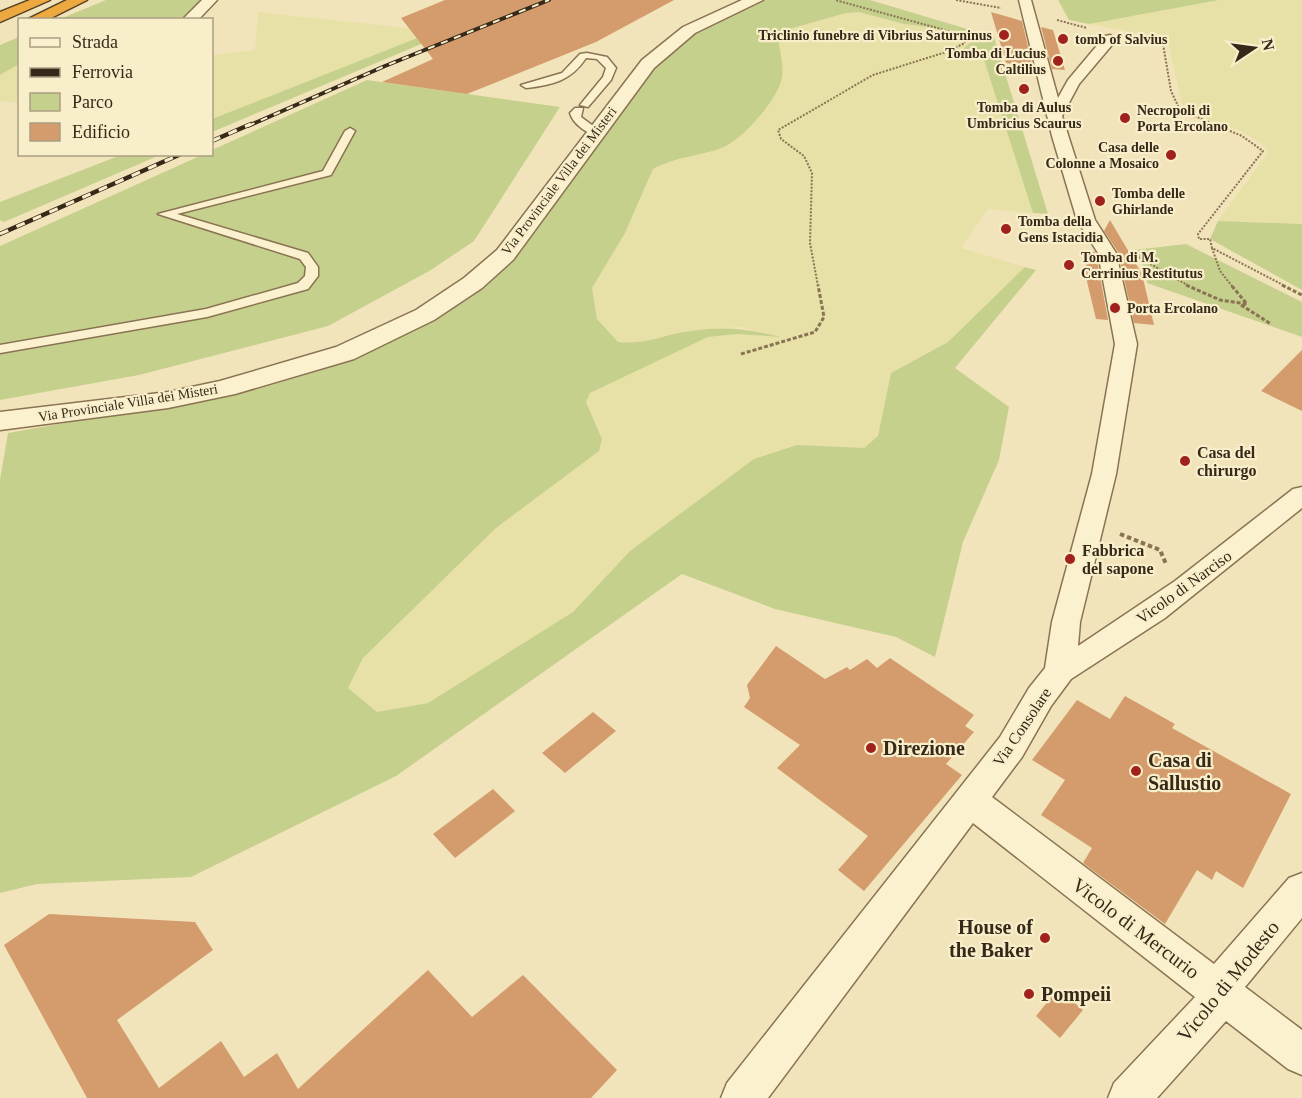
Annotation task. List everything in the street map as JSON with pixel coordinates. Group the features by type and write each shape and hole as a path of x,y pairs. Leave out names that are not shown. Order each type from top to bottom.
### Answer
{"highway":[{"path":"0,5 15,0"},
{"path":"0,17 43,0"},
{"path":"38,18 80,0"},
{"path":"56,18 94,0"},
{"path":"0,33 18,26"}],"street":[{"path":"191,18 210,0"},
{"name":"Via Provinciale Villa dei Misteri","path":"0,421 168,400 225,388 345,353 425,315 473,283 505,255 648,64 689,30 721,13 756,0"},
{"path":"1026,0 1086,220 1110,268"},
{"path":"1056,114 1073,83 1110,39"},
{"name":"Via Consolare","path":"742,1098 1011,747 1040,697 1060,671 1066,622 1092,521 1119,397 1126,344 1110,268"},
{"name":"Vicolo di Narciso","path":"1060,671 1085,658 1185,589 1302,495"},
{"name":"Vicolo di Mercurio","path":"970,801 1302,1055"},
{"name":"Vicolo di Modesto","path":"1129,1098 1215,1004 1227,979 1302,890"}],"lane":[{"path":"526,85 559,80 573,72 584,56 600,57 609,62 611,68 608,78 575,113 576,118 596,133"},
{"path":"0,349 207,314 303,286 311,276 312,267 304,256 164,214 327,173 350,131"}],"path":[{"path":"741,354 815,332 824,317 810,243 812,173 804,156 781,139 778,130 854,85 889,68 952,51 965,43 963,37 952,32 835,0"},
{"path":"956,0 973,5 983,3 1006,9"},
{"path":"1052,18 1092,29"},
{"path":"1126,36 1162,43 1173,101 1182,114 1232,130 1251,140 1263,151 1198,234 1199,238 1210,239 1220,271 1246,299 1247,303 1241,304"},
{"path":"1212,248 1302,295"},
{"path":"1110,268 1139,257 1190,286 1241,304 1254,315 1271,324"},
{"path":"1092,521 1160,550 1170,574 1185,589"}],"shaded area":[{"path":"1219,0 1302,0 1302,224 1218,221 1268,152 1262,144 1241,131 1190,114 1182,104 1167,39 1089,24"},
{"path":"258,12 435,31 213,119 213,55 255,50"},
{"path":"859,12 904,24 950,30 972,41 962,51 984,60 1033,213 988,209 961,248 1025,267 948,342 891,373 878,436 864,449 797,445 630,551 573,612 428,703 377,712 348,688 363,658 496,528 599,451 602,439 586,402 590,393 708,337 737,334 775,336 740,327 690,331 640,344 618,342 597,319 592,288 625,233 653,169 676,158 721,149 782,78 778,36 786,30 846,13"},
{"path":"18,65 18,103 0,101 0,75"}],"green space":[{"path":"106,0 201,0 182,18 62,18"},
{"path":"526,0 213,132 213,119 435,31"},
{"path":"764,0 870,0 994,37 1048,214 1033,213 984,60 960,52 972,41 950,30 904,24 859,12 846,13 786,30 778,36 782,77 774,97 766,108 728,145 653,169 625,233 592,288 597,319 618,342 648,341 704,329 747,330 781,337 737,334 708,337 590,393 586,402 602,439 599,451 496,528 363,658 348,688 377,712 428,703 573,612 630,551 754,459 797,445 864,448 878,436 891,373 948,342 1025,267 1036,270 955,368 1009,407 999,460 963,542 935,657 896,637 775,609 682,574 396,776 191,877 37,884 0,893 0,480 8,433 258,389 315,372 380,344 492,278 639,83 696,33 728,14"},
{"path":"1058,0 1219,0 1089,24 1069,20"},
{"path":"18,37 18,65 0,75 0,45"},
{"path":"367,80 560,107 474,241 431,270 328,326 139,375 0,400 0,246 200,156 213,156 213,150"},
{"path":"118,156 158,156 4,222 0,220 0,202"},
{"path":"1218,221 1302,224 1302,290 1210,239"},
{"path":"1186,244 1302,302 1302,337 1147,283 1148,275 1134,250"}],"building":[{"path":"445,0 674,0 596,42 467,94 382,82 433,59 401,18"},
{"path":"991,12 1022,21 1033,68 1013,67 1013,64 1006,63"},
{"path":"1041,27 1053,30 1065,70 1052,69"},
{"path":"1110,220 1142,274 1154,325 1134,323 1118,252 1104,231"},
{"path":"1094,251 1108,320 1096,319 1084,269"},
{"path":"1302,350 1302,411 1261,391"},
{"name":"Direzione","path":"776,646 825,679 847,667 850,670 867,659 877,668 890,658 974,715 965,726 974,732 946,764 962,775 864,891 838,870 868,836 777,768 800,745 744,707 750,698 747,685"},
{"path":"1125,696 1175,724 1172,728 1291,794 1243,888 1216,871 1212,880 1197,870 1165,924 1083,863 1092,848 1041,815 1065,780 1032,760 1077,700 1110,719"},
{"path":"593,712 616,731 565,773 542,753"},
{"path":"493,789 515,811 455,858 433,834"},
{"path":"49,914 195,922 213,950 117,1020 159,1088 221,1041 244,1077 277,1053 298,1089 428,970 472,1017 523,975 617,1070 591,1098 87,1098 4,945"},
{"path":"1058,989 1083,1010 1060,1038 1036,1016"}],"railway":[{"path":"248,126 385,66 549,0"},
{"path":"213,141 251,124"},
{"path":"0,234 176,156"}],"place":[{"name":"Triclinio funebre di Vibrius Saturninus","path":"1004,35"},
{"name":"tomb of Salvius","path":"1063,39"},
{"name":"Tomba di Lucius Caltilius","path":"1058,61"},
{"name":"Tomba di Aulus Umbricius Scaurus","path":"1024,89"},
{"name":"Necropoli di Porta Ercolano","path":"1125,118"},
{"name":"Casa delle Colonne a Mosaico","path":"1171,155"},
{"name":"Tomba delle Ghirlande","path":"1100,201"},
{"name":"Tomba della Gens Istacidia","path":"1006,229"},
{"name":"Tomba di M. Cerrinius Restitutus","path":"1069,265"},
{"name":"Porta Ercolano","path":"1115,308"},
{"name":"Casa del chirurgo","path":"1185,461"},
{"name":"Fabbrica del sapone","path":"1070,559"},
{"name":"Direzione","path":"871,748"},
{"name":"Casa di Sallustio","path":"1136,771"},
{"name":"House of the Baker","path":"1045,938"},
{"name":"Pompeii","path":"1029,994"}]}
